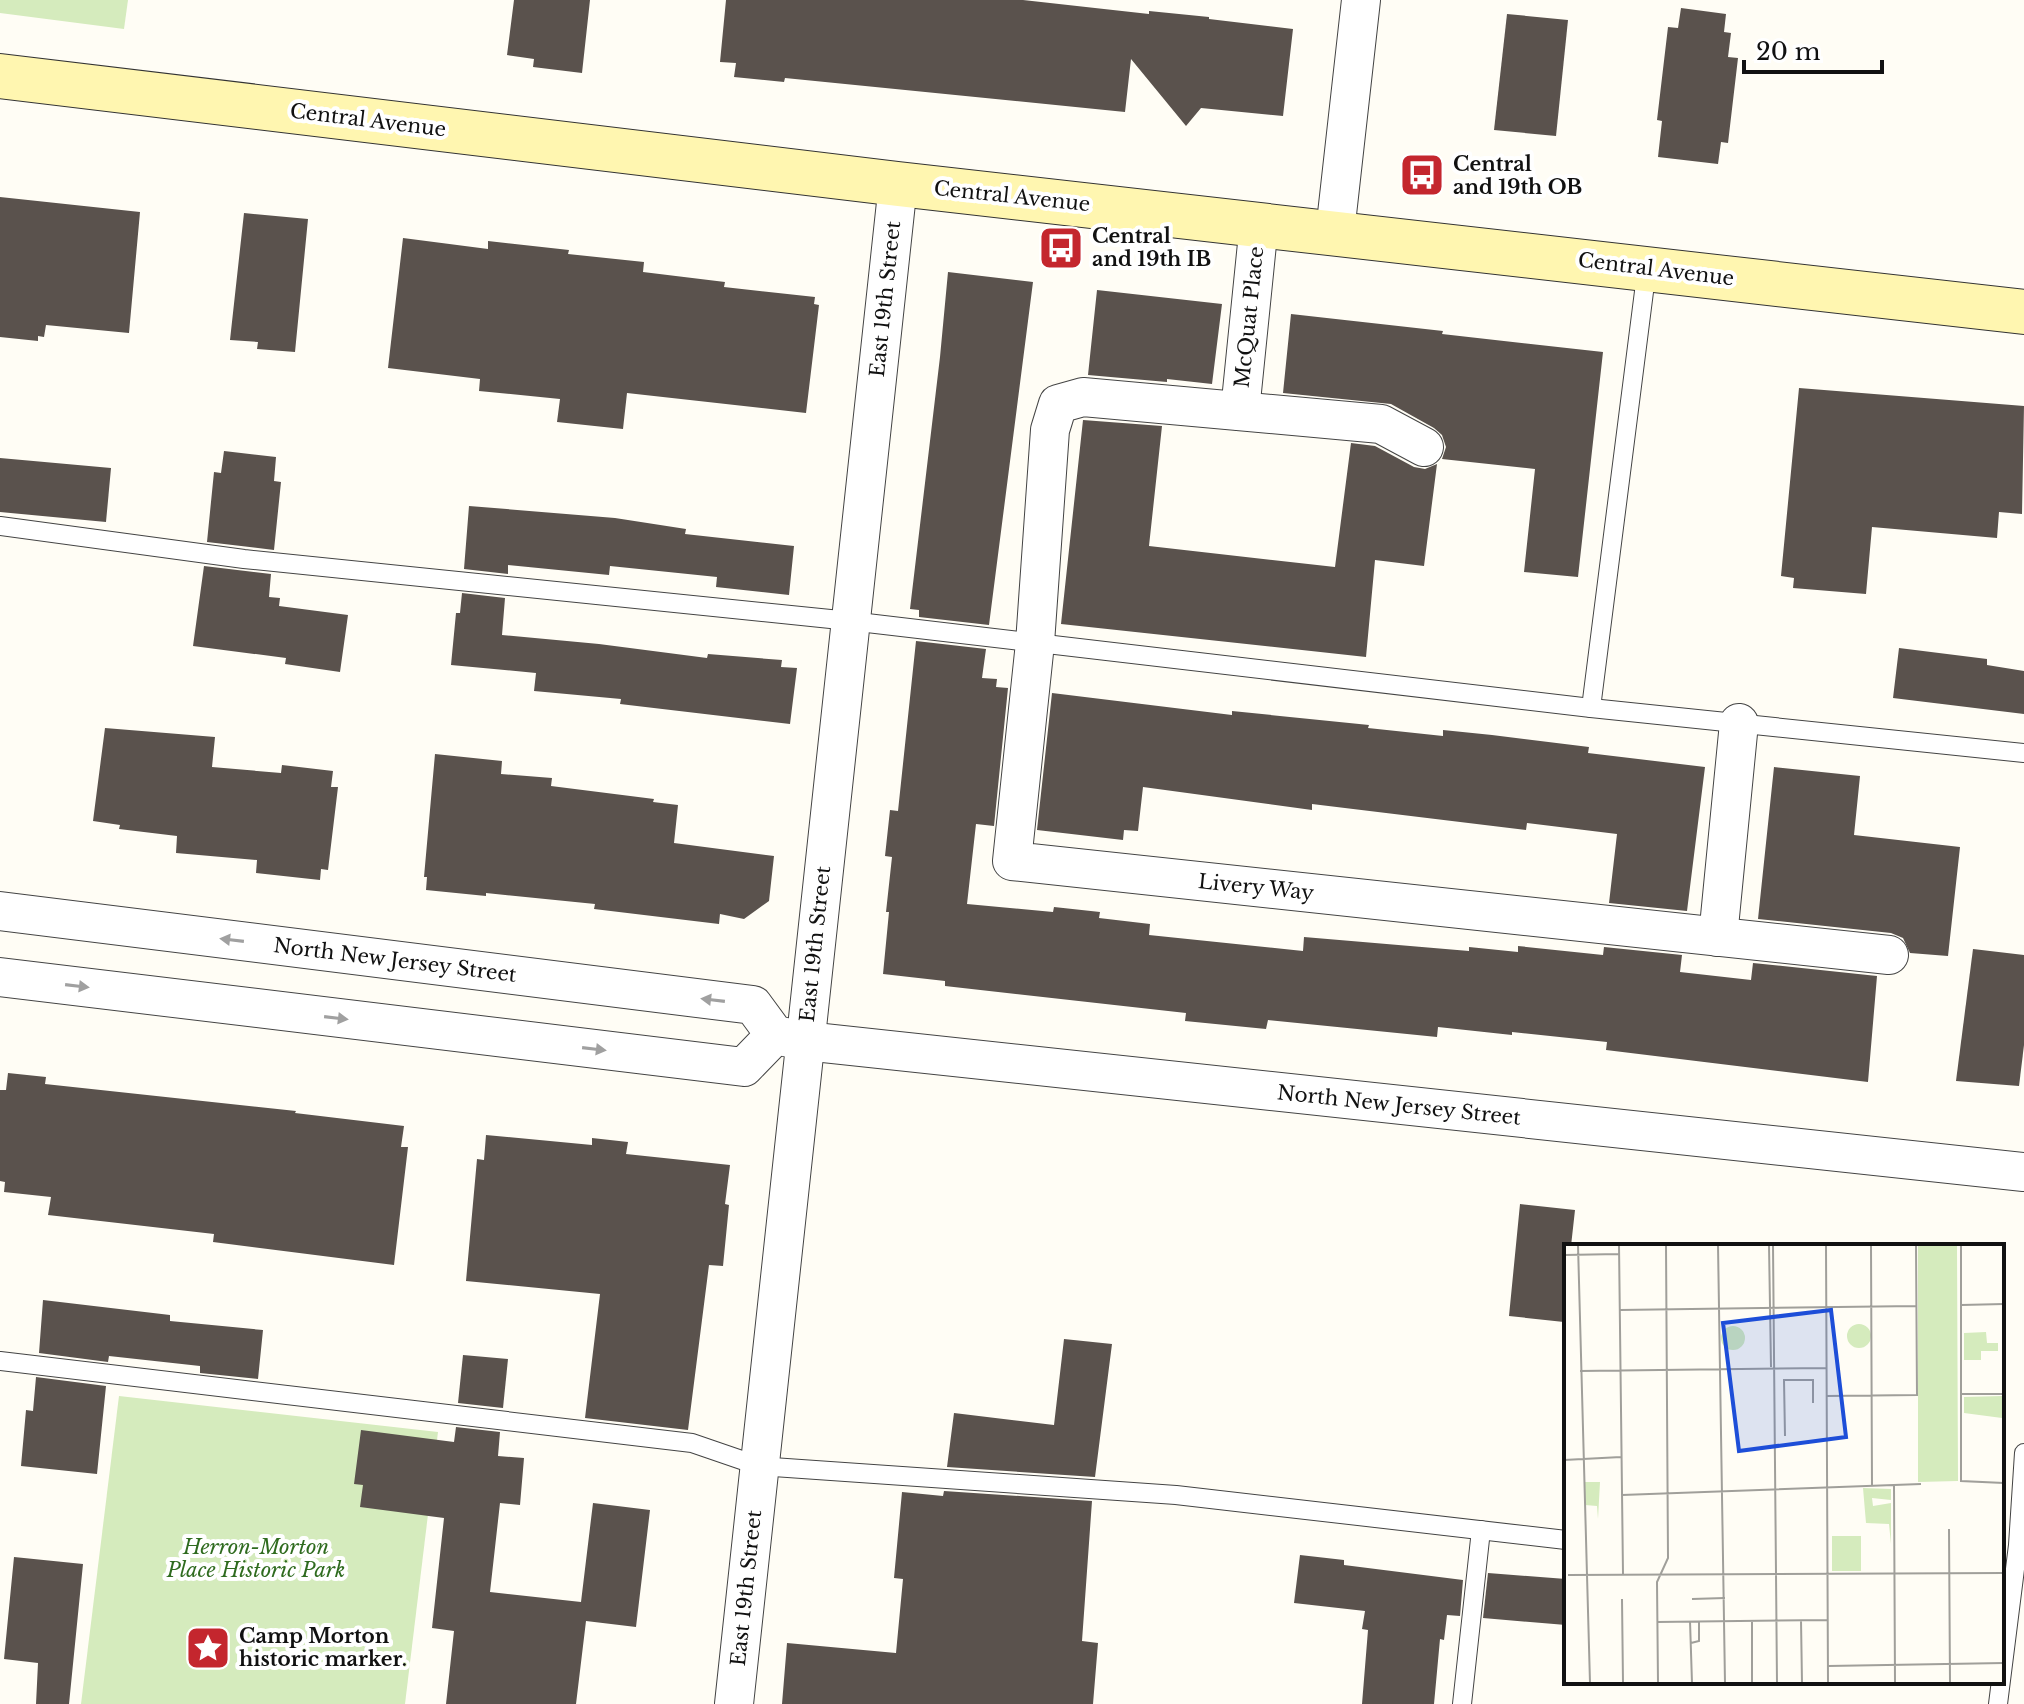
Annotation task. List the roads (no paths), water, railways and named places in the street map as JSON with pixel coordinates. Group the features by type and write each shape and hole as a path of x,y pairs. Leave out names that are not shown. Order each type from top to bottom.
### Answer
{"main road":[{"name":"Central Avenue","path":"0,76 898,184 2024,312"}],"street":[{"path":"1335,232 1361,0"},
{"name":"East 19th Street","path":"734,1704 759,1466 790,1038 850,621 898,184"},
{"name":"McQuat Place","path":"1240,411 1259,224"},
{"path":"1035,643 1050,430 1058,404 1083,397 1381,424 1424,447"},
{"name":"Livery Way","path":"1035,643 1012,861 1889,955"},
{"path":"1718,937 1739,723"},
{"name":"North New Jersey Street","path":"0,911 753,1005 790,1038 2024,1172"},
{"path":"0,977 744,1067 790,1038"}],"lane":[{"path":"1591,708 1647,268"},
{"path":"0,526 244,559 850,621 1591,708 2024,753"},
{"path":"0,1361 692,1443 759,1466 1176,1495 1564,1540"},
{"path":"2004,1660 2013,1594 2024,1453"},
{"path":"1462,1704 1481,1530"},
{"path":"1998,1704 2001,1684"}],"place":[{"name":"Central and 19th OB","path":"1422,175"},
{"name":"Central and 19th IB","path":"1061,248"},
{"name":"Camp Morton historic marker.","path":"208,1648"}],"park label":[{"name":"Herron-Morton Place Historic Park","path":"256,1558"}]}
